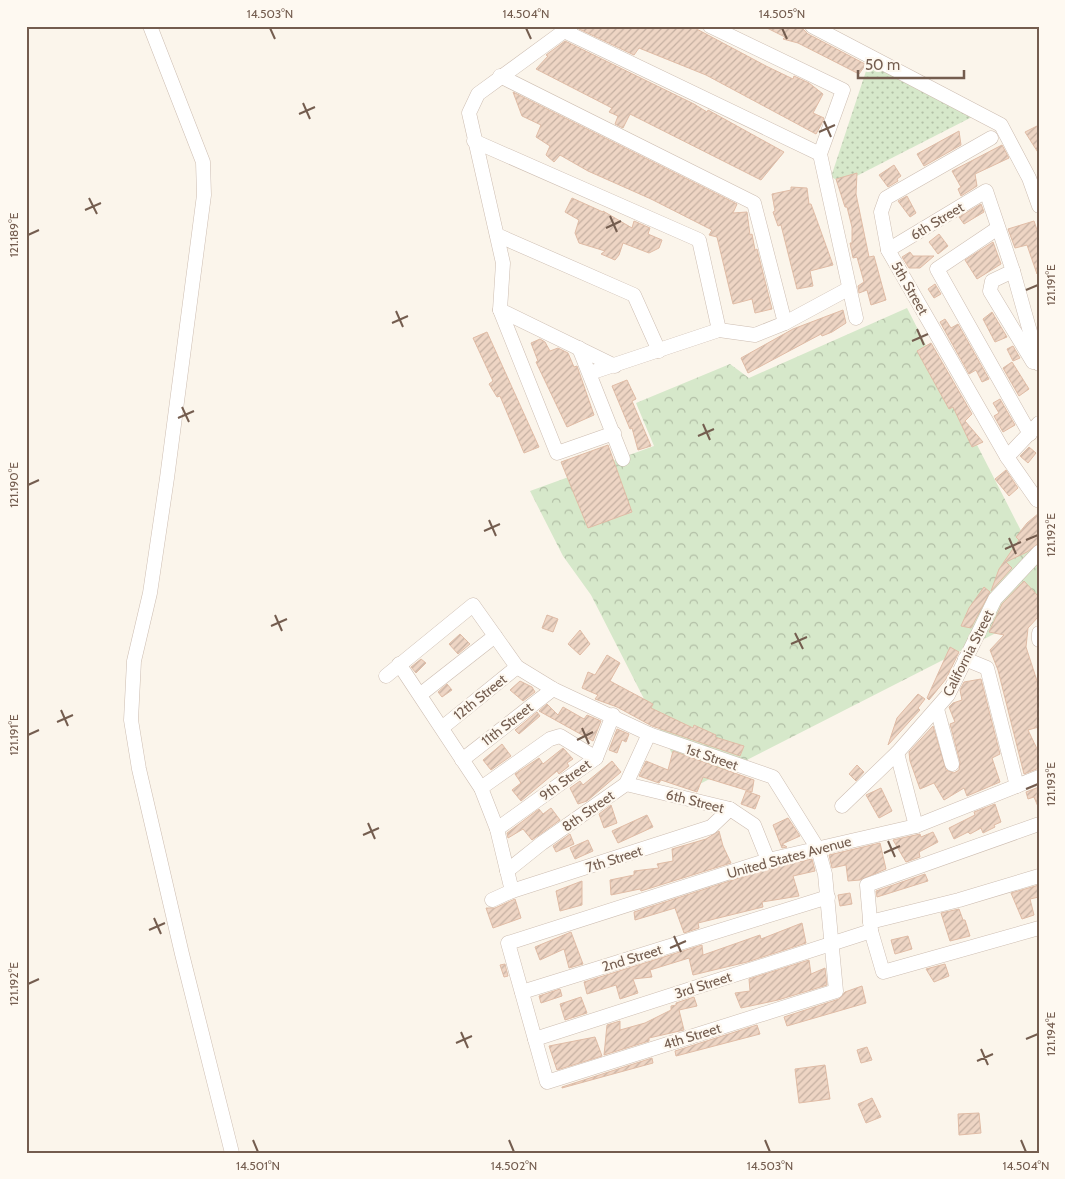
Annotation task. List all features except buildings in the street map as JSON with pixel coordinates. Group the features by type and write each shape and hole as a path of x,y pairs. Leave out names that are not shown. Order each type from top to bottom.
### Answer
{"street":[{"path":"150,26 203,162 204,195 168,478 150,593 134,662 131,720 140,769 182,954 232,1153"},
{"path":"710,26 843,90 820,154 848,289 856,318"},
{"path":"812,26 1001,125 1029,178 1039,206"},
{"path":"614,433 557,453 500,310 503,262 469,113 478,94 500,76 567,29 820,154"},
{"path":"500,76 754,203 785,323"},
{"name":"5th Street","path":"991,138 886,198 881,212 888,250 1007,457 1038,499"},
{"path":"474,141 699,240 719,330"},
{"name":"6th Street","path":"888,250 986,192 998,228"},
{"path":"1007,457 1035,428 937,269 998,228 1013,271 1039,364"},
{"path":"497,235 634,295 658,351"},
{"path":"1013,271 992,281 990,291 1039,371"},
{"path":"590,373 719,330 755,335 785,323 848,289"},
{"path":"500,310 615,366"},
{"path":"579,348 623,459"},
{"name":"California Street","path":"842,806 897,753 948,695 995,599 1039,552"},
{"name":"1st Street","path":"399,664 473,605 517,667 553,689 613,715 649,734 773,777 818,849 825,874 828,897 836,991"},
{"path":"1039,633 1039,640"},
{"path":"421,694 495,636"},
{"path":"965,659 988,668 1017,786"},
{"path":"386,676 399,664 443,727 481,788 497,829 512,891"},
{"name":"12th Street","path":"443,727 517,667"},
{"name":"11th Street","path":"462,760 553,689"},
{"path":"937,709 952,764"},
{"name":"9th Street","path":"497,829 596,758 613,715"},
{"name":"8th Street","path":"508,871 542,843 626,784 649,734"},
{"path":"481,788 550,739 560,736 596,758"},
{"path":"897,753 916,826"},
{"name":"United States Avenue","path":"522,992 508,943 768,860 916,826 1039,777"},
{"name":"6th Street","path":"626,784 730,809 754,825 768,860"},
{"name":"7th Street","path":"492,900 512,891 711,827 730,809"},
{"path":"1039,824 867,885 870,927 883,972 1039,928"},
{"path":"870,927 1039,876"},
{"name":"2nd Street","path":"522,992 828,897"},
{"name":"3rd Street","path":"535,1039 833,943 870,927"},
{"name":"4th Street","path":"535,1039 547,1082 836,991"},
{"path":"522,992 535,1039"}],"green space":[{"path":"869,62 972,117 843,183 831,177"},
{"path":"907,308 1039,566 1039,611 690,789 591,595 563,556 530,491 654,446 636,403 730,364 749,378"}]}
